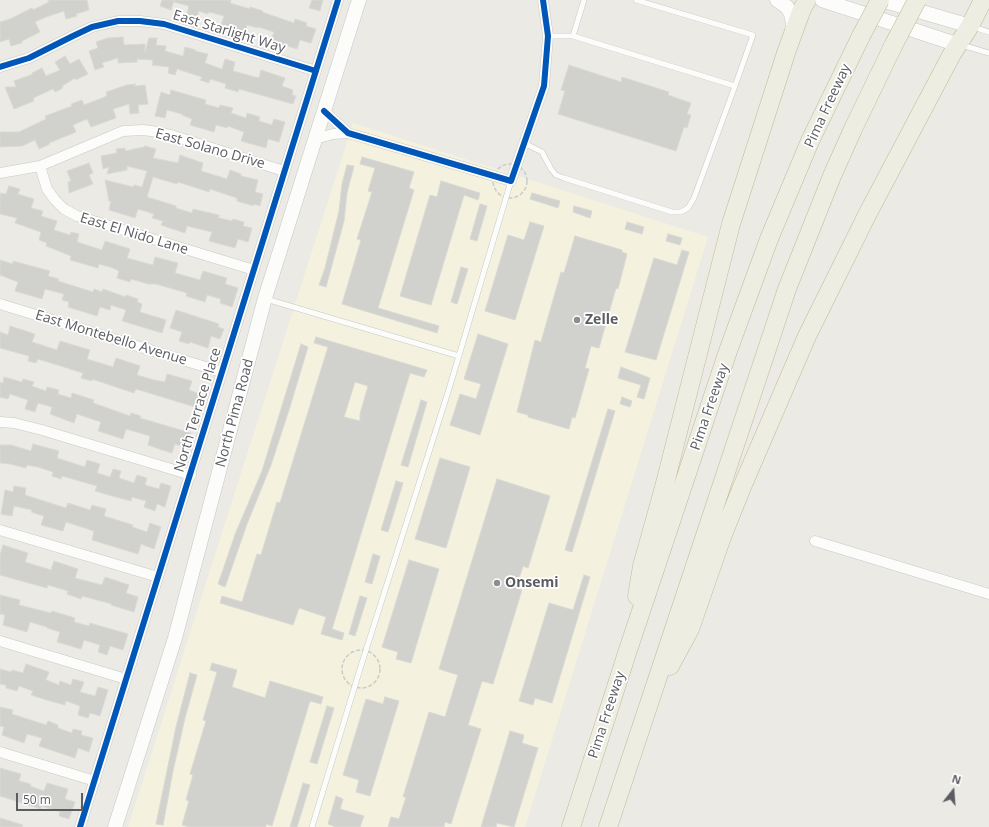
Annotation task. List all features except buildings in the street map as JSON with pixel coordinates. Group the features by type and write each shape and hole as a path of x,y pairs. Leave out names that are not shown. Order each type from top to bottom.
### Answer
{"highway":[{"path":"628,650 642,566 663,491 729,231 792,37 802,9 807,0"},
{"name":"Pima Freeway","path":"571,827 628,650 728,351 769,239 810,141 861,36 881,0"},
{"path":"608,827 787,289 832,176 853,129 917,0"},
{"path":"645,713 690,629 722,537 807,336 952,54 970,26 983,0"}],"main road":[{"name":"North Pima Road","path":"115,827 175,638 265,298 359,0"},
{"path":"777,0 786,6 791,14 793,24 792,37"},
{"path":"822,0 959,45"},
{"path":"881,0 970,26"}],"street":[{"name":"North Terrace Place","path":"80,827 338,0"},
{"path":"315,139 333,134 348,133 511,181 544,86 548,36 543,0"},
{"name":"East Starlight Way","path":"0,67 29,58 92,27 118,21 133,21 164,24 316,71"},
{"path":"324,111 348,133"},
{"name":"East Solano Drive","path":"0,173 40,166 123,132 143,130 171,135 284,171"},
{"name":"East El Nido Lane","path":"40,166 47,189 55,200 64,209 77,216 254,270"},
{"name":"East Montebello Avenue","path":"0,304 222,372"},
{"path":"0,422 14,423 42,430 191,475"},
{"path":"0,530 158,577"},
{"path":"815,541 989,594"},
{"path":"0,641 126,679"},
{"path":"0,752 94,781"}],"lane":[{"path":"573,36 584,0"},
{"path":"524,143 542,152 556,175 672,212 681,212 688,208 694,198 753,35 636,0"},
{"path":"970,26 989,32"},
{"path":"548,36 573,36 735,86"},
{"path":"959,45 989,53"},
{"path":"312,827 364,656 459,356 511,181"},
{"path":"265,298 459,356"}],"shaded area":[{"path":"353,123 708,237 525,827 128,827"}],"cycle path":[{"path":"80,827 338,0"},
{"path":"324,111 348,133 511,181 544,86 548,36 543,0"},
{"path":"0,67 29,58 92,27 118,21 140,21 164,24 316,71"}],"place":[{"name":"Zelle","path":"577,320"},
{"name":"Onsemi","path":"497,583"}]}
